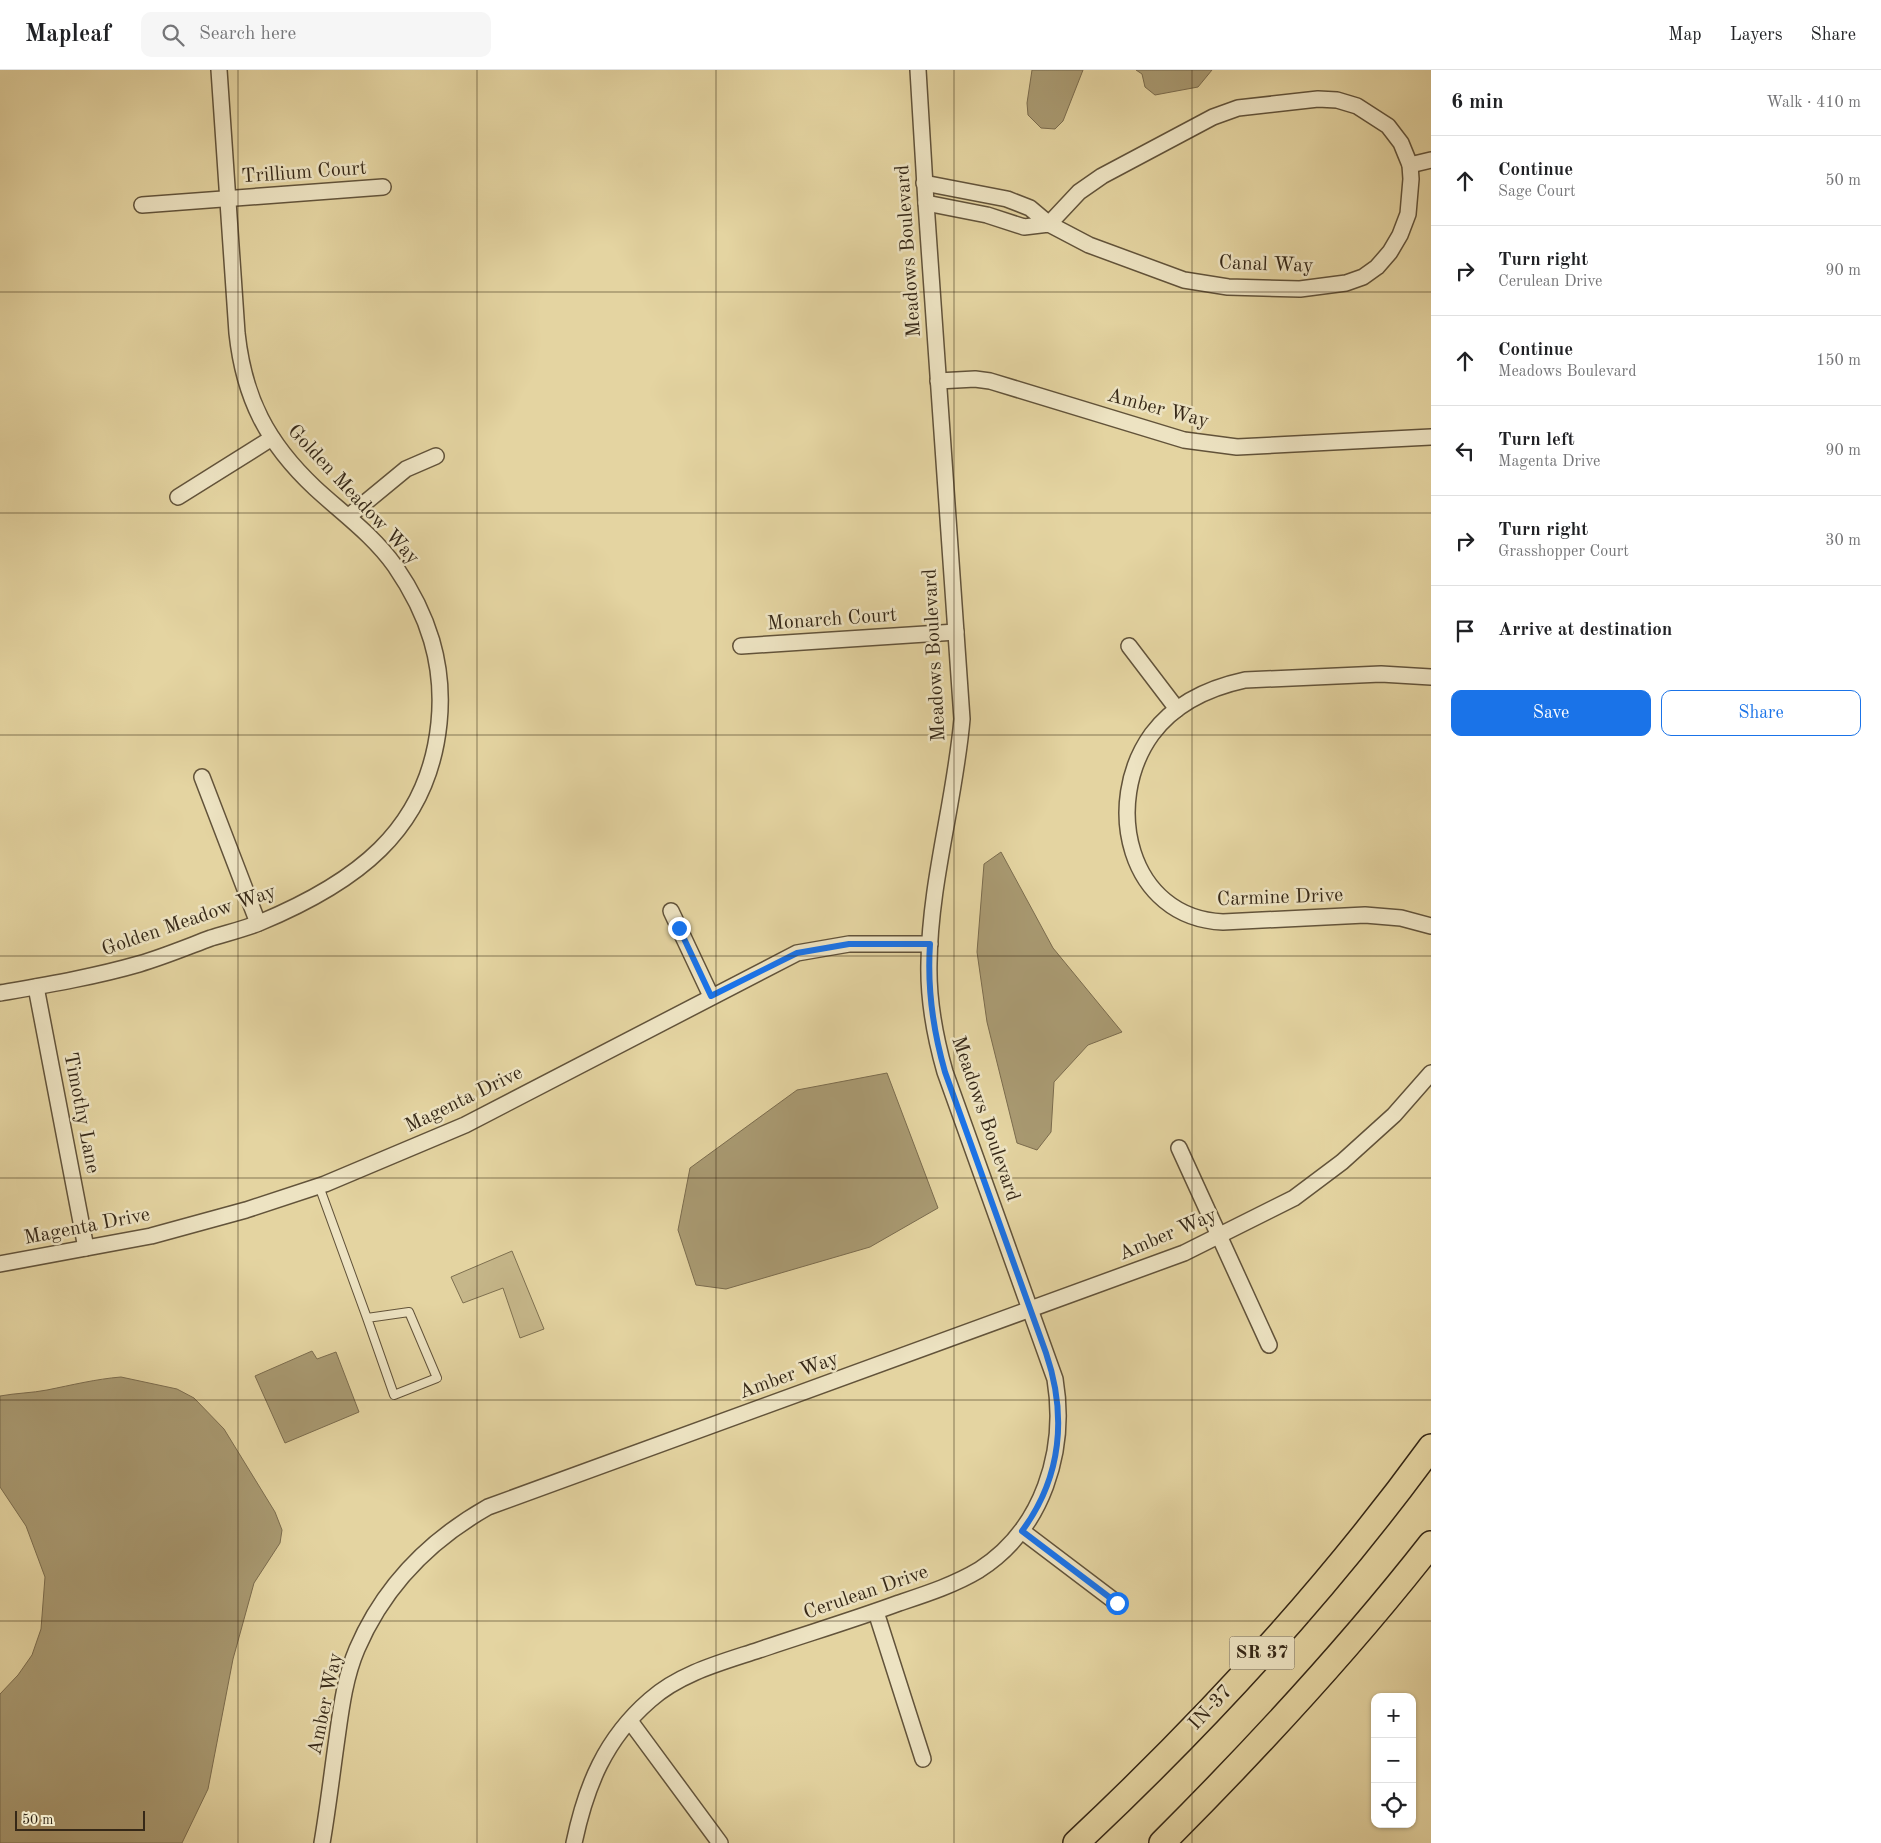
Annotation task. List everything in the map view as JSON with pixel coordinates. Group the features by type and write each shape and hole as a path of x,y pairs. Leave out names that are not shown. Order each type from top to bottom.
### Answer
{"highway":[{"name":"IN-37","path":"1076,1843 1174,1747 1260,1656 1322,1585 1431,1447"},
{"name":"SR 37","path":"1162,1843 1286,1716 1346,1648 1431,1544"}],"street":[{"name":"Golden Meadow Way","path":"0,994 139,964 258,923 316,896 353,874 380,850 406,819 420,793 431,763 441,702 436,652 429,627 415,596 393,563 349,516 296,469 272,438 250,399 240,363 219,70"},
{"name":"Meadows Boulevard","path":"918,70 924,183 962,719 930,944 931,1003 936,1041 945,1072 1030,1310"},
{"name":"Canal Way","path":"924,183 1007,199 1030,208 1049,224 1089,245 1184,280 1228,287 1264,289 1328,287 1363,277 1377,267 1390,252 1408,214 1411,194 1410,165 1401,144 1388,126 1357,106 1337,100 1318,99 1238,108 1213,117 1102,176 1079,192 1049,224"},
{"path":"1410,165 1431,160"},
{"name":"Trillium Court","path":"142,205 383,187"},
{"path":"926,204 987,215 1024,227 1049,224"},
{"name":"Amber Way","path":"938,381 975,379 990,381 1184,440 1211,444 1237,446 1431,437"},
{"path":"178,497 272,438"},
{"path":"349,516 406,470 436,456"},
{"name":"Monarch Court","path":"741,646 956,632"},
{"path":"1129,646 1177,709"},
{"name":"Carmine Drive","path":"1431,677 1381,674 1245,680 1223,685 1200,694 1177,709 1152,734 1140,754 1130,780 1127,804 1130,840 1139,866 1147,883 1171,908 1204,921 1365,914 1401,918 1431,926"},
{"path":"202,777 258,923"},
{"path":"671,912 711,996"},
{"name":"Magenta Drive","path":"0,1264 151,1236 246,1210 319,1186 465,1125 797,953 849,944 930,944"},
{"name":"Timothy Lane","path":"36,987 86,1248"},
{"name":"Amber Way","path":"322,1843 341,1711 357,1650 397,1580 442,1537 488,1507 1030,1310 1184,1253 1219,1237 1294,1198 1342,1162 1394,1115 1431,1073"},
{"path":"1179,1148 1269,1345"},
{"name":"Cerulean Drive","path":"574,1843 586,1794 602,1757 630,1721 650,1700 686,1677 722,1662 937,1590 974,1573 1022,1531 1037,1508 1054,1463 1059,1418 1055,1379 1030,1310"},
{"path":"1022,1531 1117,1603"},
{"path":"876,1612 923,1759"},
{"path":"630,1721 720,1843"}],"lane":[{"path":"319,1186 394,1395 438,1378 409,1312 367,1318"}],"shaded area":[{"path":"1032,70 1083,70 1063,121 1055,129 1041,128 1028,115 1027,103"},
{"path":"1136,70 1212,70 1198,87 1155,95 1145,87 1142,74"},
{"path":"1001,852 1053,948 1122,1032 1088,1045 1054,1082 1051,1132 1037,1150 1017,1143 987,1022 977,952 984,864"},
{"path":"887,1073 938,1208 870,1247 726,1289 696,1285 678,1230 690,1168 797,1090"},
{"path":"512,1251 544,1329 520,1338 503,1288 463,1303 451,1277"},
{"path":"312,1351 317,1359 336,1352 359,1412 285,1443 255,1376"},
{"path":"121,1377 177,1389 194,1398 224,1429 275,1512 282,1530 280,1543 254,1583 233,1659 208,1789 182,1843 0,1843 0,1694 18,1675 32,1655 41,1629 45,1577 26,1526 0,1487 0,1396"}],"route":[{"path":"679,928 711,996 797,953 849,944 930,944 931,1003 936,1041 945,1072 1055,1379 1058,1397 1058,1440 1054,1463 1037,1508 1022,1531 1117,1603"}]}
